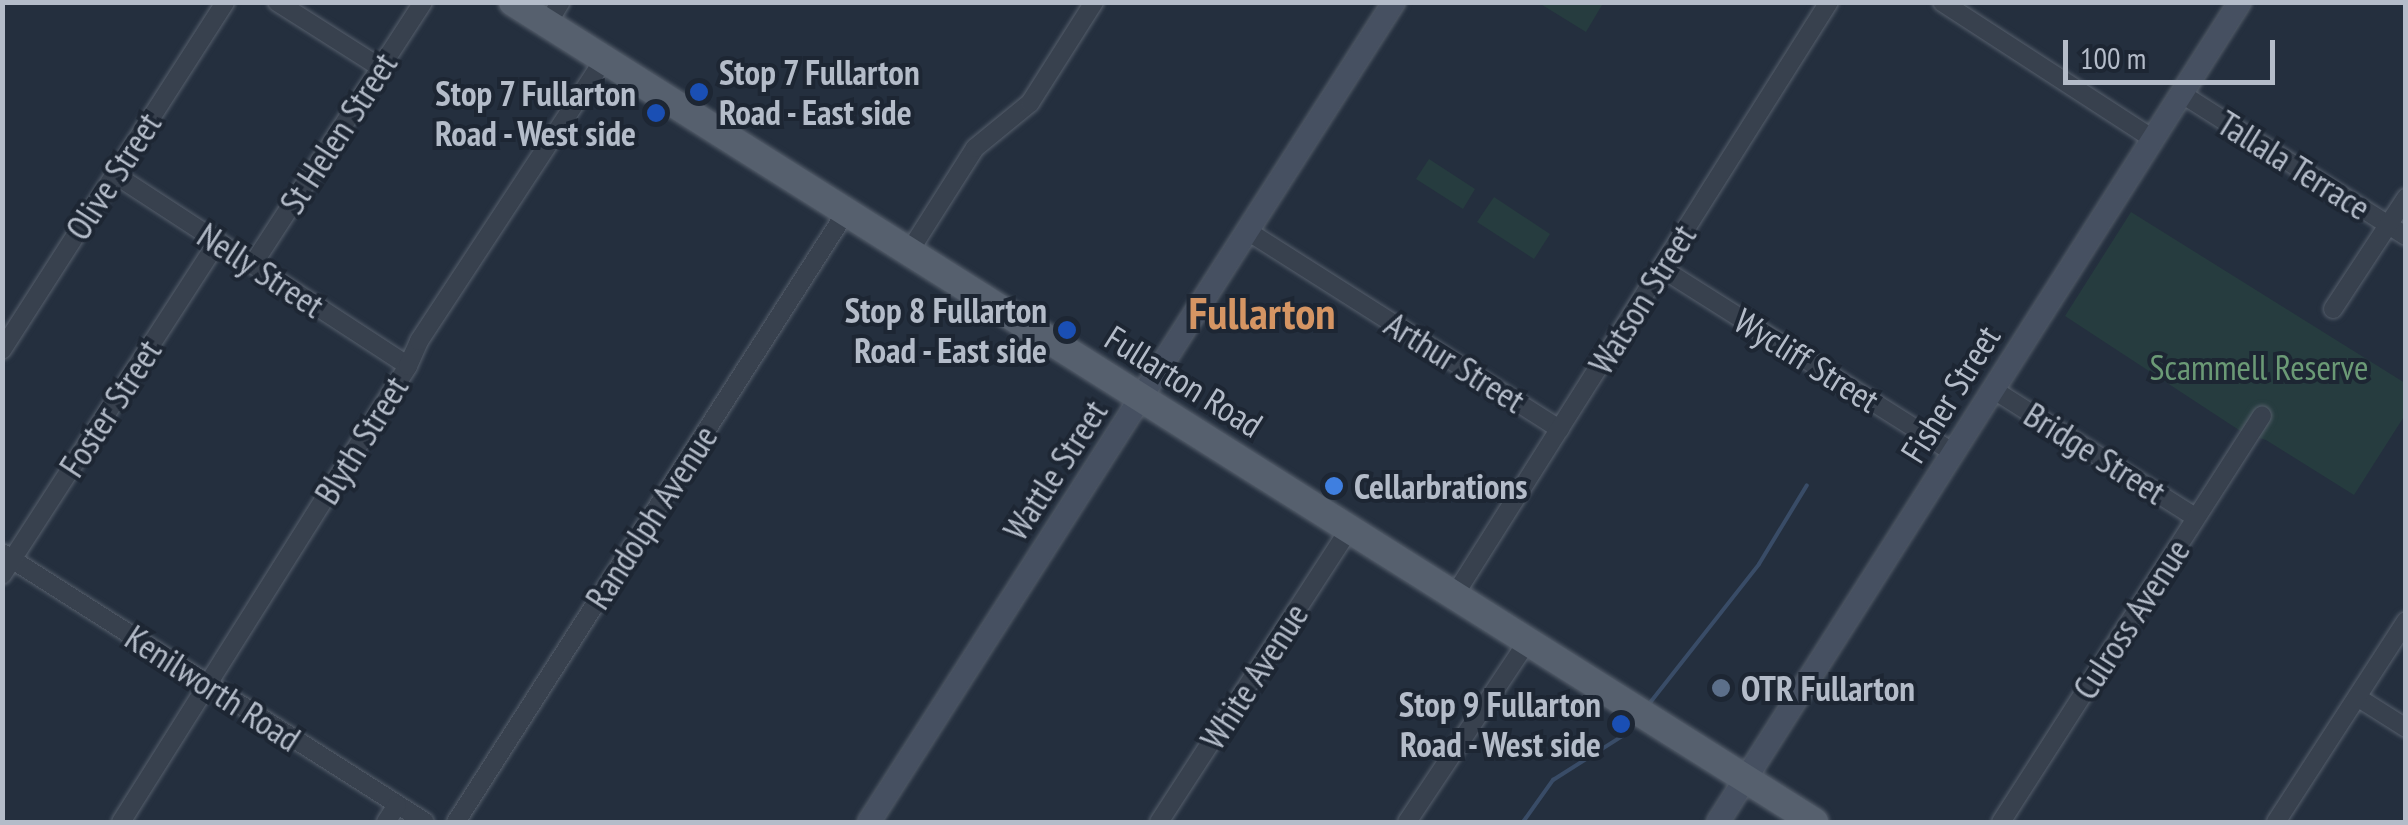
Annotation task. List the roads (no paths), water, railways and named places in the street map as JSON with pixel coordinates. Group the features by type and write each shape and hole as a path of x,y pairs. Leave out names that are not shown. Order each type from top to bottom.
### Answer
{"main road":[{"name":"Fullarton Road","path":"513,2 554,13 604,60 1814,822"}],"street":[{"name":"Olive Street","path":"2,350 225,2"},
{"path":"276,2 381,68"},
{"name":"St Helen Street","path":"253,264 423,2"},
{"path":"910,252 975,148 1030,103 1094,2"},
{"name":"Wattle Street","path":"869,822 1143,400 1394,2"},
{"name":"Watson Street","path":"1454,596 1829,2"},
{"path":"1942,2 2154,139"},
{"name":"Fisher Street","path":"1718,822 2240,2"},
{"name":"Blyth Street","path":"122,822 408,366 419,341 604,60"},
{"name":"Tallala Terrace","path":"2182,94 2406,236"},
{"name":"Nelly Street","path":"114,174 408,366"},
{"path":"2333,309 2406,198"},
{"name":"Randolph Avenue","path":"456,822 846,212"},
{"name":"Arthur Street","path":"1249,232 1560,429"},
{"name":"Foster Street","path":"6,563 218,241"},
{"name":"Wycliff Street","path":"1661,268 1954,453"},
{"name":"Bridge Street","path":"1994,390 2196,517"},
{"name":"Culross Avenue","path":"2001,822 2262,416"},
{"name":"White Avenue","path":"1159,822 1349,530"},
{"name":"Kenilworth Road","path":"6,563 424,822"},
{"path":"2276,822 2406,621"},
{"path":"1407,822 1527,642"},
{"path":"2357,697 2406,728"},
{"path":"386,822 396,805"}],"waterway":[{"path":"1649,704 1759,564 1807,485"},
{"path":"1523,822 1553,780 1627,733"}],"place":[{"name":"Stop 7 Fullarton Road - East side","path":"699,92"},
{"name":"Stop 7 Fullarton Road - West side","path":"656,113"},
{"name":"Stop 8 Fullarton Road - East side","path":"1067,330"},
{"name":"Cellarbrations","path":"1334,486"},
{"name":"OTR Fullarton","path":"1721,688"},
{"name":"Stop 9 Fullarton Road - West side","path":"1621,724"}],"district":[{"name":"Fullarton","path":"1262,313"}],"park label":[{"name":"Scammell Reserve","path":"2259,367"}]}
